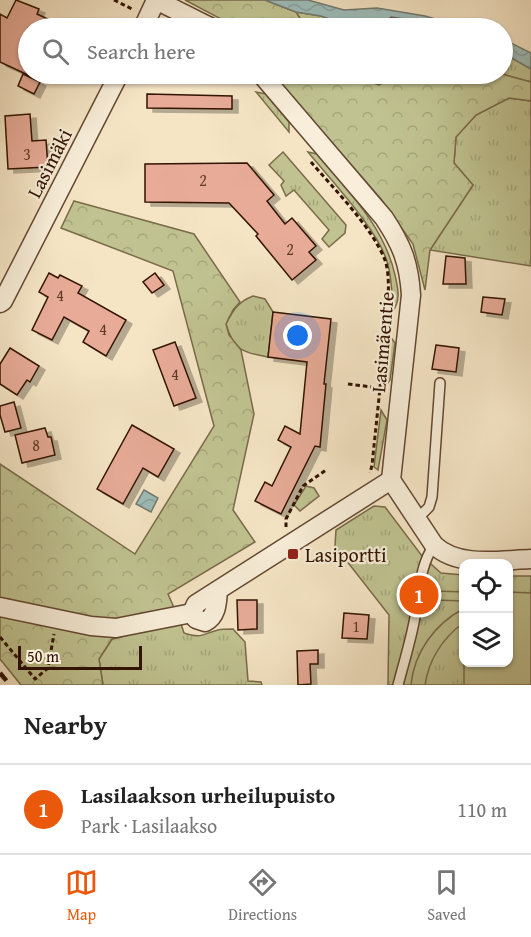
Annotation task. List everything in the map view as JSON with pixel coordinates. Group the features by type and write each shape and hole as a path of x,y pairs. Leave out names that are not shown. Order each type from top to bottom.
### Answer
{"street":[{"path":"148,18 156,0 192,18"},
{"name":"Lasimäki","path":"0,303 114,84"},
{"name":"Lasimäentie","path":"270,84 384,218 405,254 410,273 411,295 391,480"},
{"path":"0,608 91,626 116,628 192,612 196,604 391,480 416,520 434,545 443,553 469,560 531,559"}],"lane":[{"path":"416,520 429,507 432,497 440,383"},
{"path":"398,685 416,616 423,567 434,545"}],"path":[{"path":"246,84 252,91"},
{"path":"304,154 373,238 385,261 389,286 388,311 372,465 369,475"},
{"path":"348,384 380,388"},
{"path":"285,534 286,519 303,486 326,470"},
{"path":"35,679 48,668 57,620"},
{"path":"0,637 40,685"}],"green space":[{"path":"185,0 265,0 296,12 300,18 219,18"},
{"path":"296,12 326,18 300,18"},
{"path":"513,59 531,69 531,82 513,77"},
{"path":"513,77 531,82 531,101 509,98 476,115 456,137 454,163 473,185 430,250 425,290 413,244 381,199 281,84 513,84"},
{"path":"256,92 266,94 289,122 289,132"},
{"path":"509,98 531,101 531,266 430,250 473,185 454,163 456,137 476,115"},
{"path":"283,152 346,225 345,233 329,247 322,239 329,230 294,190 286,196 281,185 284,181 269,165"},
{"path":"308,152 317,154 341,182 364,210 383,241 390,257 398,289 398,298 393,311 388,265 376,238 354,207"},
{"path":"74,201 194,234 240,302 226,324 229,335 241,350 254,414 233,510 255,542 168,594 180,621 112,639 99,659 103,685 21,685 0,659 0,464 135,554 214,426 173,271 61,228"},
{"path":"253,296 265,299 273,312 268,357 241,349 232,340 226,324 236,307"},
{"path":"389,335 395,343 390,380 384,388"},
{"path":"381,410 387,420 378,470 374,467"},
{"path":"306,486 314,488 319,496 300,511 294,505"},
{"path":"374,506 385,507 422,556 441,573 459,575 459,667 513,667 513,576 531,576 531,685 388,685 389,615 335,546 336,530"},
{"path":"436,591 459,592 459,601 436,600"},
{"path":"513,592 531,593 531,685 464,685 464,667 513,667"},
{"path":"459,611 459,627 433,658 425,685 411,685 421,650 435,631"},
{"path":"180,621 184,633 195,636 233,629 245,642 248,681 261,682 262,685 103,685 99,659 112,639"}],"water":[{"path":"265,0 308,0 344,10 377,8 432,18 326,18 296,12"},
{"path":"513,44 531,53 531,69 513,59"},
{"path":"144,490 158,498 151,512 136,504"}],"building":[{"path":"16,0 39,9 37,14 46,18 18,18 18,70 0,62 0,14 7,18"},
{"path":"19,84 39,84 34,94 18,86"},
{"path":"147,94 232,96 232,109 147,108"},
{"path":"30,114 32,141 46,140 48,167 8,169 5,116"},
{"path":"247,163 274,195 267,201 285,224 292,218 316,246 309,252 316,260 292,280 256,236 258,234 229,203 145,202 145,164"},
{"path":"446,256 465,258 466,284 443,284"},
{"path":"49,273 58,278 60,275 82,286 78,293 126,320 106,356 83,342 89,331 64,317 52,340 32,330 48,297 39,292"},
{"path":"155,273 164,285 152,293 143,282"},
{"path":"483,297 505,299 502,315 481,312"},
{"path":"273,312 331,319 320,447 315,446 281,514 255,501 265,482 272,486 291,447 278,440 285,426 300,434 307,362 268,357"},
{"path":"175,342 196,398 174,406 153,350"},
{"path":"436,345 459,348 456,372 432,369"},
{"path":"10,348 39,366 30,382 27,380 17,395 0,384 0,364"},
{"path":"14,402 21,428 5,432 0,406"},
{"path":"132,425 174,449 158,477 143,468 123,504 97,489"},
{"path":"45,428 48,437 51,437 55,455 22,463 15,435"},
{"path":"237,600 257,600 257,629 238,630"},
{"path":"344,613 369,615 367,639 342,638"},
{"path":"318,650 318,664 310,664 311,684 298,685 297,651"}],"railway":[{"path":"0,673 10,685"}],"place":[{"name":"Lasiportti","path":"293,554"},
{"name":"Lasilaakson urheilupuisto","path":"419,595"}]}
